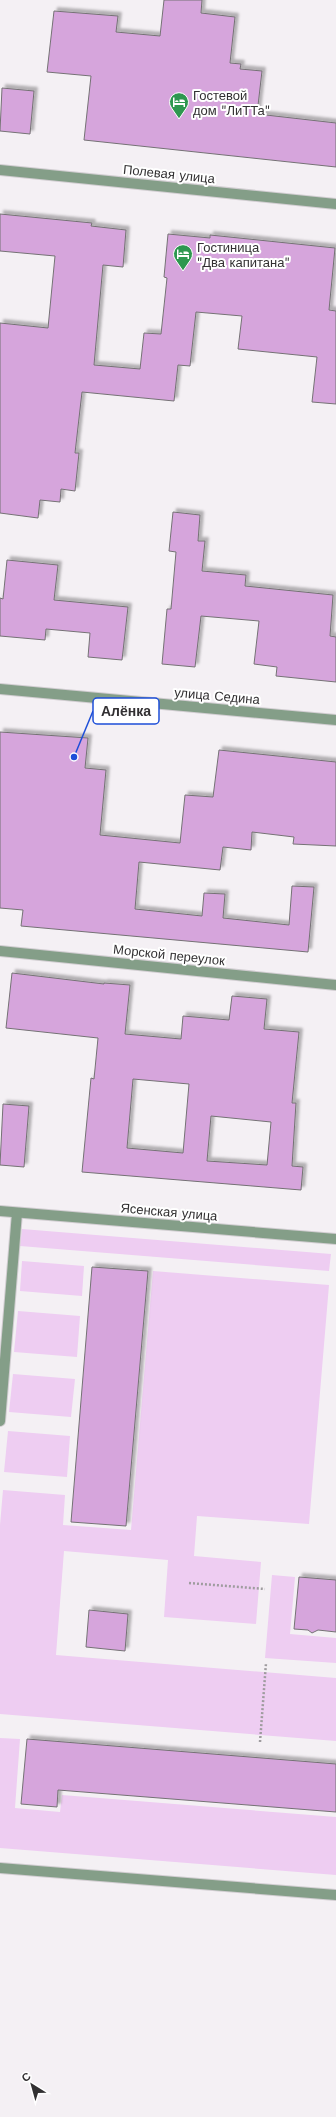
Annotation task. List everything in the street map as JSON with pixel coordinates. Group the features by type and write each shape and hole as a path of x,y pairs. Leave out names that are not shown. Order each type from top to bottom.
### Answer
{"street":[{"name":"Полевая улица","path":"0,170 336,204"},
{"name":"улица Седина","path":"0,689 336,720"},
{"name":"Морской переулок","path":"0,951 336,985"},
{"name":"Ясенская улица","path":"0,1211 336,1239"},
{"path":"0,1421 2,1375 17,1213"},
{"path":"0,1868 336,1895"}],"path":[{"path":"189,1583 265,1589"},
{"path":"260,1742 266,1663"}],"shaded area":[{"path":"22,1229 331,1254 329,1271 20,1246"},
{"path":"22,1261 84,1266 82,1296 20,1291"},
{"path":"153,1271 329,1285 309,1524 197,1516 194,1556 261,1562 256,1624 164,1617 168,1560 64,1551 56,1655 336,1678 336,1741 0,1714 0,1525 3,1490 65,1495 63,1525 131,1530"},
{"path":"18,1311 80,1316 77,1357 14,1352"},
{"path":"13,1374 75,1379 71,1417 9,1412"},
{"path":"8,1431 70,1436 67,1477 4,1472"},
{"path":"272,1575 295,1577 290,1634 336,1638 336,1663 265,1658"},
{"path":"0,1738 20,1739 15,1808 60,1812 62,1795 336,1817 336,1875 0,1848"}],"building":[{"path":"164,0 202,0 201,13 235,17 230,63 241,64 240,69 262,71 257,114 336,123 336,167 84,140 91,76 47,72 54,11 118,16 116,32 160,36"},
{"path":"2,88 34,91 30,134 0,131"},
{"path":"0,214 92,223 91,226 126,230 123,267 103,265 94,365 140,369 144,333 161,334 167,278 164,277 168,234 210,238 210,235 335,248 329,310 336,311 336,404 312,402 317,357 238,349 242,316 196,312 190,366 178,365 174,401 82,392 75,453 79,453 75,491 61,489 60,502 40,500 38,518 0,513 0,323 48,328 55,256 0,251"},
{"path":"173,512 200,515 198,541 205,541 202,571 246,575 245,586 333,595 330,636 336,637 336,682 276,676 277,667 254,664 259,621 201,616 195,667 162,664 167,609 171,609 176,552 169,551"},
{"path":"7,560 58,565 54,600 128,607 122,660 88,657 90,633 46,629 45,640 0,636 0,598 3,599"},
{"path":"0,732 88,738 85,768 106,770 100,835 180,843 185,795 213,797 219,750 336,762 336,846 293,844 294,837 252,832 251,850 223,847 220,870 139,862 135,909 202,916 204,893 225,894 223,918 289,925 292,886 314,887 308,952 21,926 23,910 0,908"},
{"path":"12,973 104,984 130,985 125,1034 181,1039 183,1016 229,1020 232,996 267,999 264,1029 299,1032 292,1103 296,1103 292,1166 303,1167 301,1190 82,1172 91,1078 94,1079 98,1038 6,1028","holes":["133,1079 189,1084 183,1153 127,1148","211,1116 271,1122 267,1165 207,1161"]},
{"path":"3,1104 29,1106 24,1167 0,1165"},
{"path":"92,1267 148,1271 126,1526 71,1522"},
{"path":"299,1577 336,1580 336,1632 318,1630 312,1633 308,1630 294,1629"},
{"path":"89,1610 128,1614 125,1651 86,1647"},
{"path":"27,1739 336,1764 336,1812 58,1790 57,1807 21,1804"}],"place":[{"name":"Гостевой дом \"ЛиТТа\"","path":"179,119"},
{"name":"Гостиница \"Два капитана\"","path":"183,271"},
{"name":"Алёнка","path":"74,757"}]}
